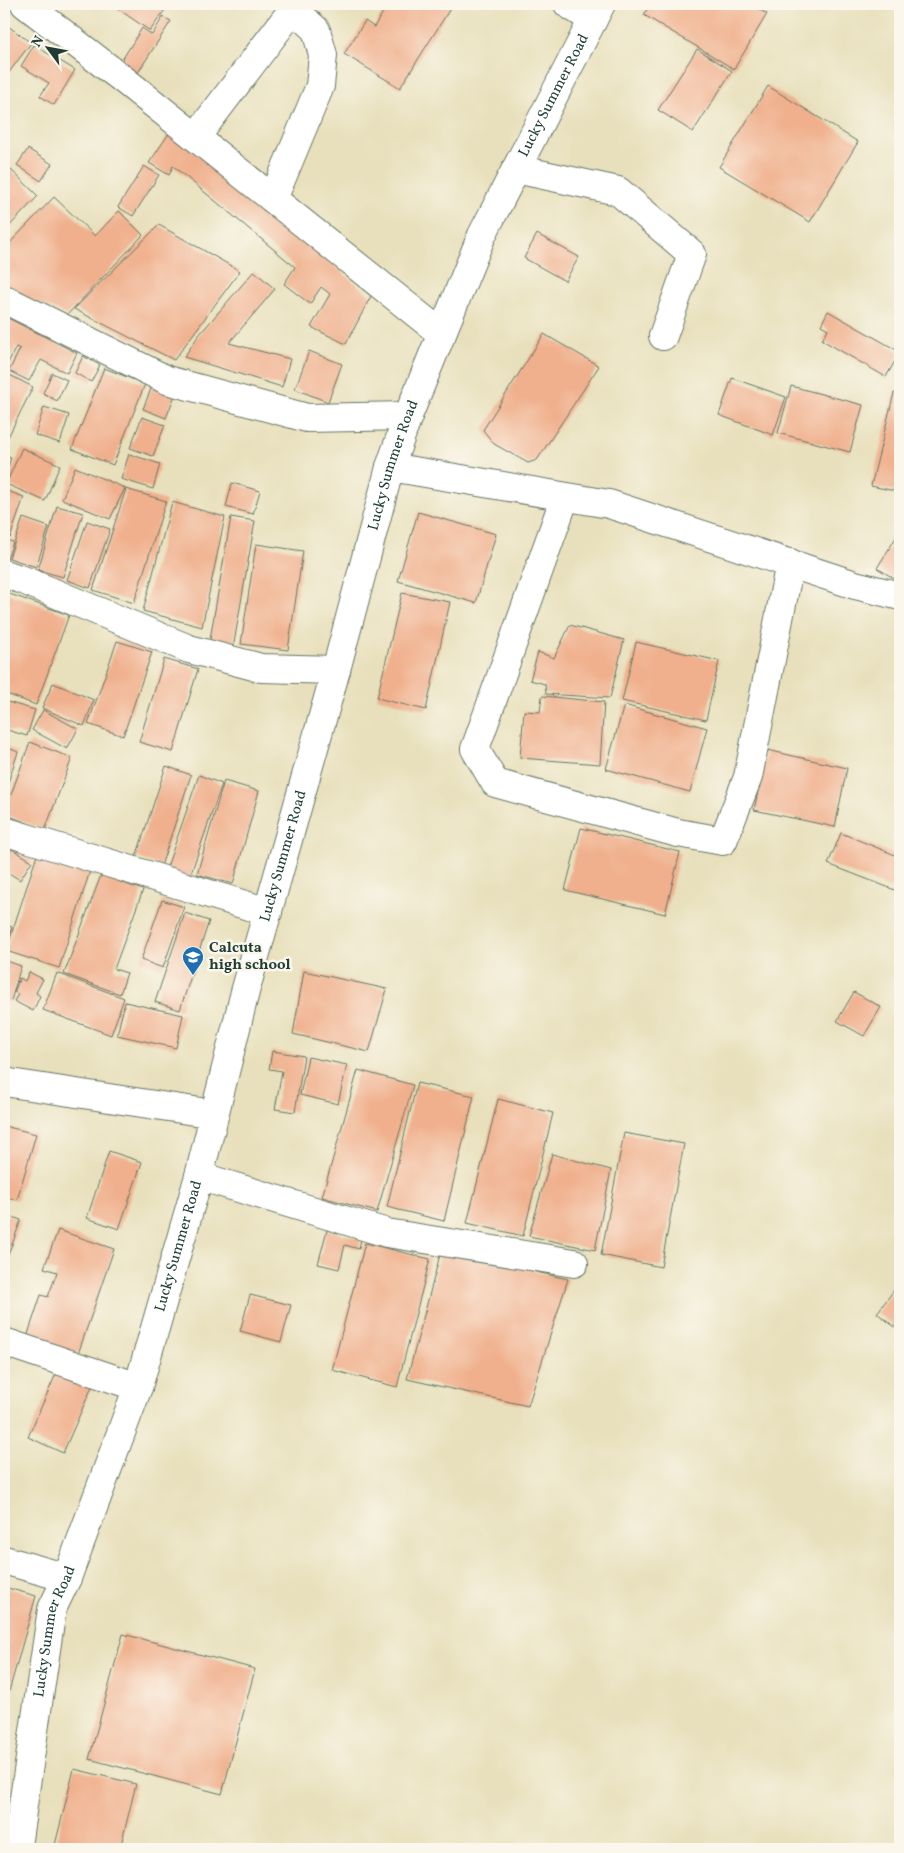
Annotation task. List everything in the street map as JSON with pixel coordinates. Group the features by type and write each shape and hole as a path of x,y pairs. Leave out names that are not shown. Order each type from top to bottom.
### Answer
{"street":[{"path":"25,4 196,137 442,334"},
{"path":"568,4 597,12"},
{"path":"196,137 295,6 316,30 323,55 320,86 273,199"},
{"name":"Lucky Summer Road","path":"12,1841 52,1609 68,1578 138,1387 199,1176 245,992 336,670 390,467 408,416 482,235 597,12"},
{"path":"516,169 618,191 692,254 663,336"},
{"path":"4,299 167,380 307,418 408,416"},
{"path":"390,467 609,504 856,585 900,596"},
{"path":"565,497 475,749 495,783 678,833 723,841 748,777 790,563"},
{"path":"4,574 189,649 261,668 336,670"},
{"path":"4,831 268,912"},
{"path":"4,1082 214,1114"},
{"path":"199,1176 387,1233 574,1263"},
{"path":"4,1342 138,1387"},
{"path":"4,1560 68,1578"}],"building":[{"path":"111,4 169,4 150,31"},
{"path":"388,4 453,4 400,88 344,54 365,21 374,27"},
{"path":"650,4 750,4 767,14 734,69 644,15"},
{"path":"759,4 769,4 766,8"},
{"path":"163,17 171,21 137,74 120,63 142,28 152,35"},
{"path":"4,23 31,43 4,79"},
{"path":"34,45 75,70 54,105 40,96 49,83 21,66"},
{"path":"697,49 732,71 693,132 658,110"},
{"path":"768,86 858,142 810,222 719,167"},
{"path":"170,132 371,296 346,344 311,327 330,294 321,287 310,304 284,284 295,267 173,166 169,175 149,163"},
{"path":"28,149 52,164 41,181 17,165"},
{"path":"6,165 38,196 4,232 4,167"},
{"path":"144,166 159,175 133,216 118,207"},
{"path":"54,197 95,236 119,211 143,235 67,315 4,288 4,249"},
{"path":"159,225 240,271 174,360 74,309"},
{"path":"537,234 579,257 565,281 524,258"},
{"path":"254,271 275,289 229,343 290,359 282,387 184,357 199,335"},
{"path":"828,311 900,352 886,377 822,340 828,329 821,325"},
{"path":"4,316 77,353 67,373 41,360 29,381 9,371 20,349 16,347 4,371"},
{"path":"544,334 599,366 537,460 528,463 494,444 483,430"},
{"path":"309,351 342,364 328,402 295,389"},
{"path":"83,356 100,365 91,382 75,373"},
{"path":"900,366 900,379 896,378"},
{"path":"104,368 145,384 113,465 72,449"},
{"path":"4,372 33,387 8,437 4,434"},
{"path":"52,373 67,380 57,401 43,393"},
{"path":"732,378 786,397 773,435 719,415"},
{"path":"154,381 177,390 166,418 143,409"},
{"path":"791,386 863,405 850,452 778,433"},
{"path":"900,388 900,471 895,491 871,486 894,393 898,394"},
{"path":"44,407 69,415 60,443 35,435"},
{"path":"142,417 165,425 153,456 130,448"},
{"path":"22,448 60,465 45,501 6,484"},
{"path":"129,454 160,464 153,489 121,479"},
{"path":"4,456 11,458 4,479"},
{"path":"75,467 125,488 110,519 62,499"},
{"path":"232,483 260,491 253,514 226,507"},
{"path":"126,489 166,501 134,603 93,590"},
{"path":"4,490 24,497 10,538 4,536"},
{"path":"172,502 225,517 202,627 143,611"},
{"path":"57,506 83,513 63,577 38,570"},
{"path":"418,512 496,534 476,603 398,581"},
{"path":"231,517 255,521 233,649 209,645"},
{"path":"23,518 49,527 36,567 9,558"},
{"path":"87,521 110,529 90,588 67,580"},
{"path":"900,531 900,582 877,568"},
{"path":"4,539 13,542 6,562 4,562"},
{"path":"256,544 303,551 288,650 241,644"},
{"path":"4,592 69,615 36,705 4,693"},
{"path":"402,593 450,602 426,710 377,698"},
{"path":"570,625 624,640 610,698 546,694 545,684 530,680 538,652 554,658"},
{"path":"117,641 152,652 123,736 88,724"},
{"path":"636,642 719,661 706,720 622,701"},
{"path":"164,659 198,669 173,752 139,742"},
{"path":"53,683 94,700 84,726 42,708"},
{"path":"542,696 604,702 600,764 520,758 524,711 540,712"},
{"path":"4,701 35,710 27,736 4,729"},
{"path":"624,705 707,728 690,792 606,769"},
{"path":"43,710 78,729 67,749 32,730"},
{"path":"30,742 72,758 45,830 4,814"},
{"path":"4,746 18,752 4,795"},
{"path":"767,750 847,768 835,827 754,810"},
{"path":"166,766 191,775 161,866 136,857"},
{"path":"199,775 222,784 189,879 167,867"},
{"path":"224,781 259,791 233,884 197,874"},
{"path":"581,828 680,852 665,914 565,890"},
{"path":"841,833 900,857 900,892 828,864"},
{"path":"12,849 32,861 20,880 4,870 4,862"},
{"path":"37,855 90,871 59,968 6,951"},
{"path":"101,875 143,890 114,969 127,973 120,994 64,974"},
{"path":"162,900 184,907 163,968 141,960"},
{"path":"185,913 209,921 180,1010 155,1002"},
{"path":"4,924 12,927 4,954"},
{"path":"4,960 21,966 11,1001 4,999"},
{"path":"304,971 387,989 369,1052 293,1034"},
{"path":"29,972 43,979 36,993 40,996 33,1011 14,1001 18,994 14,992 20,978 25,981"},
{"path":"57,973 124,998 111,1035 43,1010"},
{"path":"854,992 881,1007 864,1036 837,1021"},
{"path":"125,1002 183,1015 176,1048 117,1035"},
{"path":"272,1051 304,1056 295,1112 275,1109 282,1071 269,1069"},
{"path":"308,1057 347,1065 338,1104 300,1095"},
{"path":"358,1070 413,1085 377,1212 322,1197"},
{"path":"417,1083 474,1096 444,1221 387,1207"},
{"path":"498,1099 553,1113 523,1236 467,1223"},
{"path":"4,1126 36,1134 17,1200 4,1196"},
{"path":"624,1133 684,1144 661,1267 601,1255"},
{"path":"109,1151 142,1162 119,1229 87,1218"},
{"path":"552,1154 611,1170 595,1250 529,1236"},
{"path":"4,1214 21,1220 4,1266"},
{"path":"58,1230 114,1249 78,1354 27,1337 41,1295 48,1297 57,1272 44,1268"},
{"path":"327,1230 361,1239 359,1249 345,1245 339,1269 318,1264"},
{"path":"365,1243 430,1259 397,1387 332,1370"},
{"path":"441,1251 568,1279 528,1406 407,1379"},
{"path":"900,1282 900,1331 877,1313"},
{"path":"250,1295 291,1305 281,1342 240,1331"},
{"path":"59,1367 94,1382 63,1453 28,1437"},
{"path":"4,1587 36,1596 8,1695 4,1694"},
{"path":"123,1634 255,1669 222,1794 89,1759"},
{"path":"74,1769 136,1784 120,1849 54,1849"}],"place":[{"name":"Calcuta high school","path":"193,976"}]}
